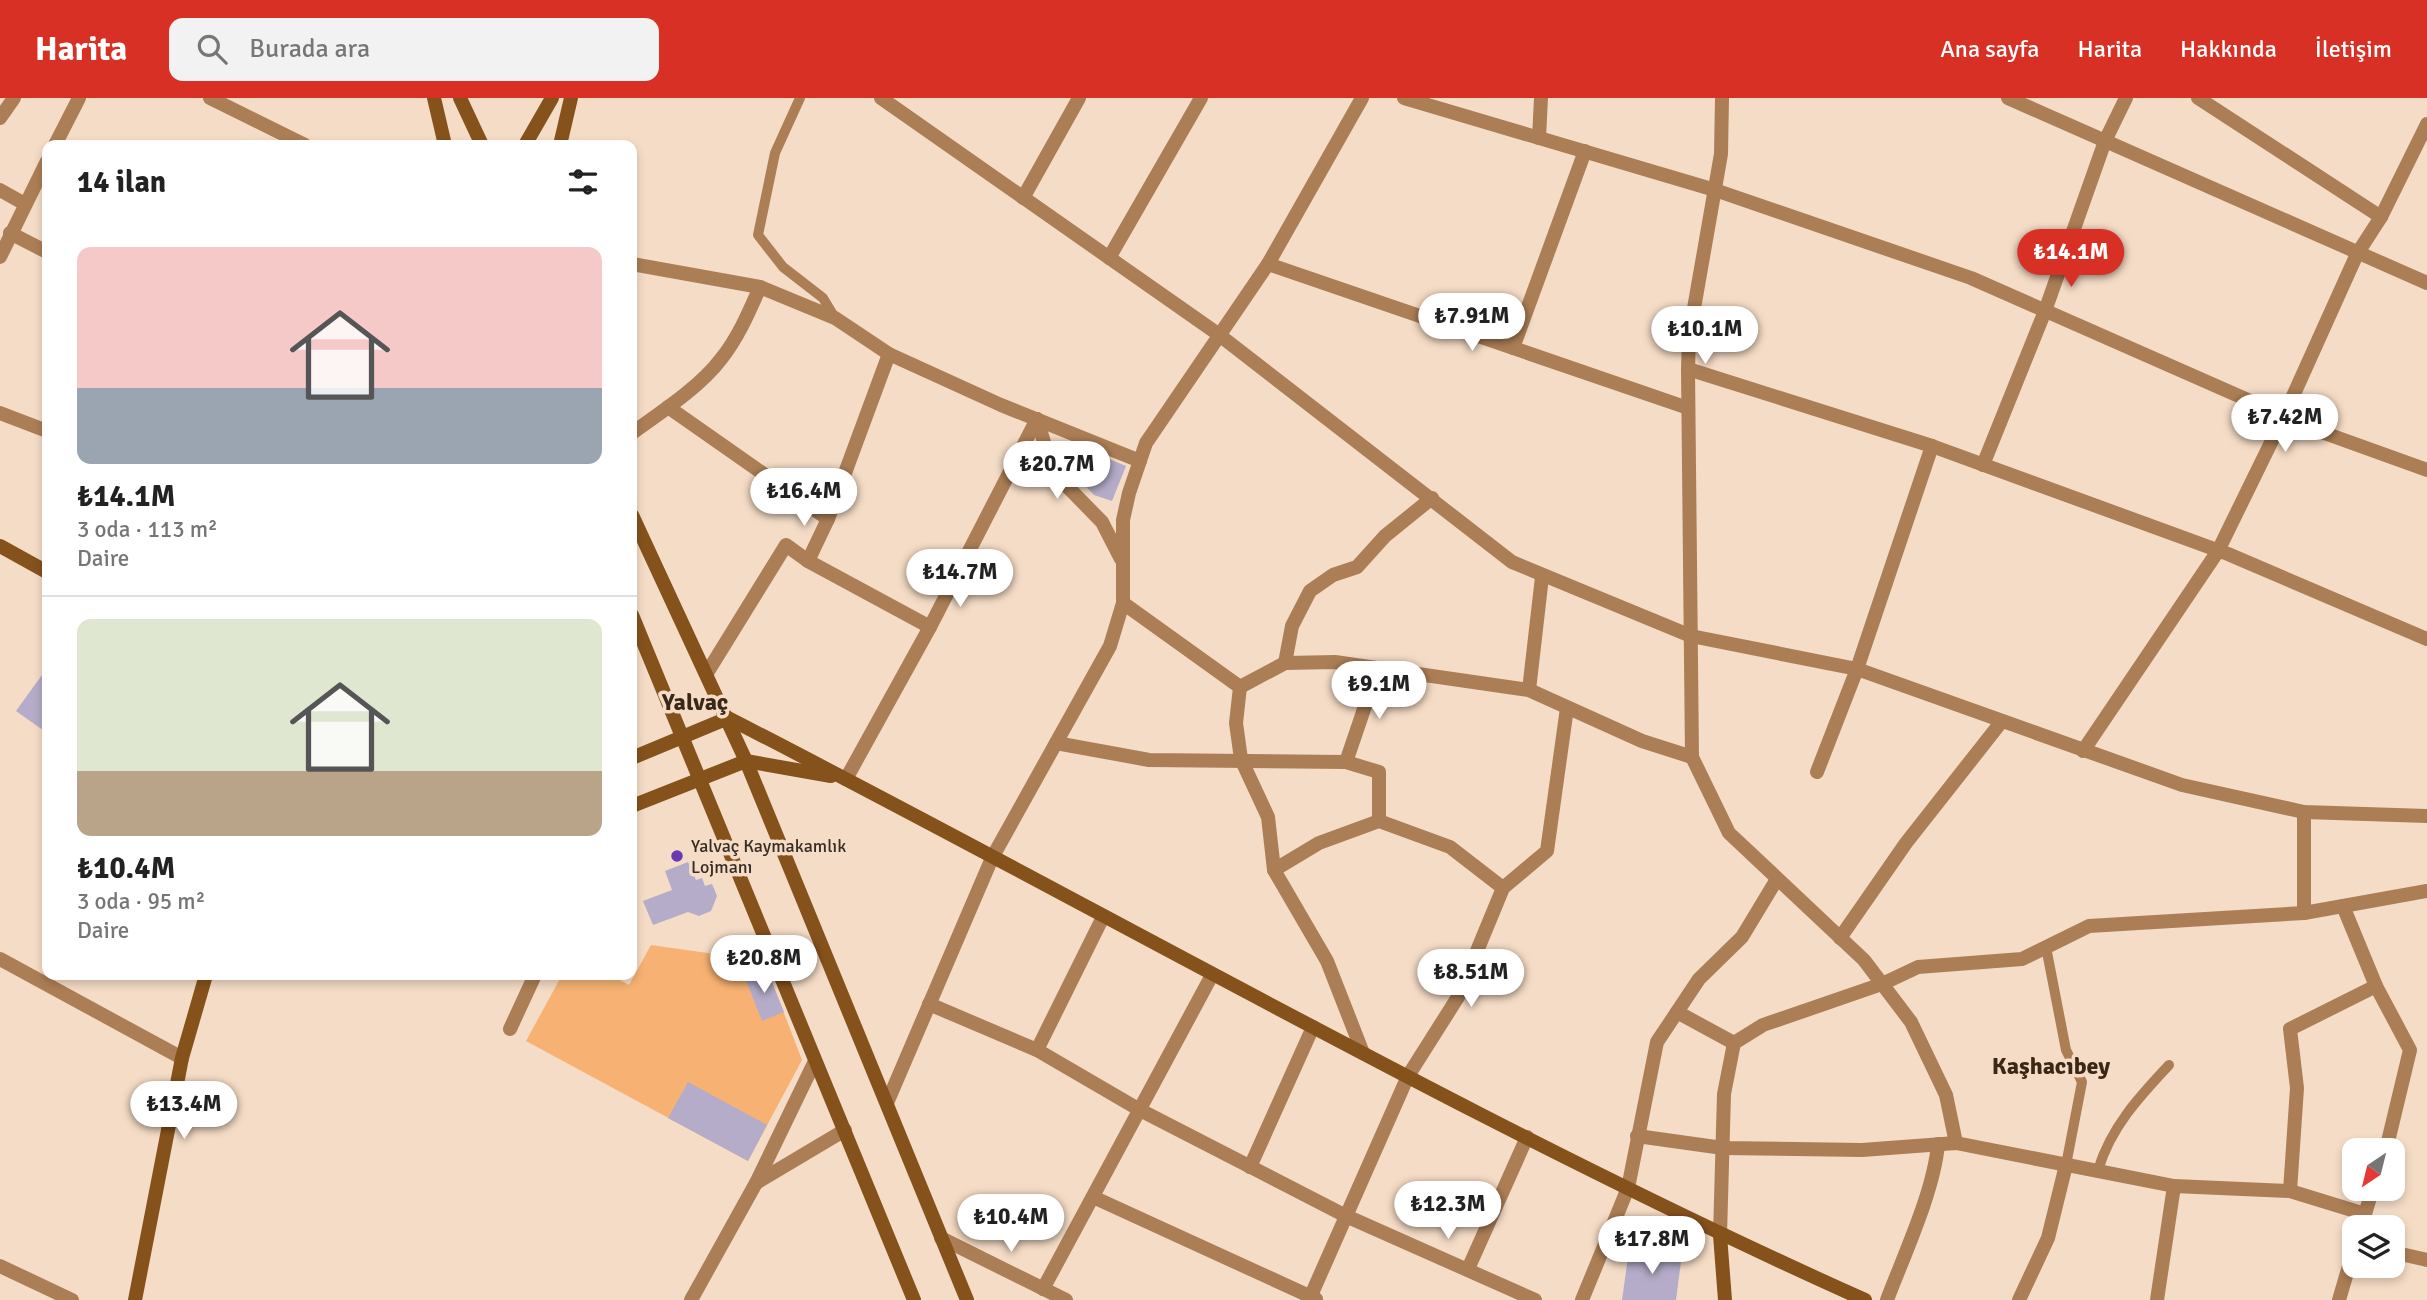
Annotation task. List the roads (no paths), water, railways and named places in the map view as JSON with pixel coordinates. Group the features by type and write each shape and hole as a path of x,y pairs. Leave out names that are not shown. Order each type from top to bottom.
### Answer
{"street":[{"path":"0,118 14,98"},
{"path":"58,140 79,98"},
{"path":"210,98 294,140"},
{"path":"434,98 443,140"},
{"path":"460,98 480,140"},
{"path":"529,140 552,98"},
{"path":"561,140 571,98"},
{"path":"881,98 901,104 1023,198 1218,334 1512,562 1542,577 1691,636 1857,668 2182,785 2304,812 2427,816"},
{"path":"1023,198 1079,98"},
{"path":"1109,258 1201,98"},
{"path":"887,1103 992,858 1110,646 1123,603 1123,520 1146,443 1268,264 1362,98"},
{"path":"1404,98 1715,190 1971,278 2284,416 2427,470"},
{"path":"1539,138 1541,98"},
{"path":"1722,98 1721,153 1689,337 1692,757 1729,833 1864,960 1911,1022 1946,1095 1956,1143"},
{"path":"2008,98 2427,284"},
{"path":"1983,465 2045,311 2105,141 2126,98"},
{"path":"2198,98 2381,217"},
{"path":"2083,751 2218,551 2284,416 2357,254 2381,217 2427,124"},
{"path":"1513,348 1585,151"},
{"path":"0,257 42,171"},
{"path":"0,190 25,204"},
{"path":"10,233 42,249"},
{"path":"1268,264 1688,408"},
{"path":"637,265 760,287 835,318 889,354 1140,461"},
{"path":"637,429 668,407 720,361 745,322 760,287"},
{"path":"808,561 828,519 889,354"},
{"path":"1688,369 1932,446 2218,551 2427,639"},
{"path":"668,407 828,519"},
{"path":"0,413 42,429"},
{"path":"1037,419 1053,472 1102,522 1123,563"},
{"path":"846,779 930,627 1037,419"},
{"path":"1817,772 1857,668 1932,446"},
{"path":"1285,663 1292,626 1310,591 1333,575 1357,567 1385,536 1432,498"},
{"path":"637,526 728,718 967,1300"},
{"path":"706,673 786,545 808,561 930,627"},
{"path":"0,546 42,569"},
{"path":"1529,690 1542,577"},
{"path":"1123,603 1240,687"},
{"path":"637,628 914,1300"},
{"path":"1240,687 1285,663 1335,662 1529,690 1642,741 1692,757"},
{"path":"1346,762 1378,668"},
{"path":"1240,687 1236,723 1241,759 1268,817 1273,870 1327,961 1363,1053"},
{"path":"1093,1197 1312,1299 1408,1076 1458,996 1503,888 1547,851 1567,708"},
{"path":"637,756 728,718"},
{"path":"728,718 1363,1053 1720,1235 1866,1300"},
{"path":"1840,938 1906,843 2002,721"},
{"path":"1056,743 1149,760 1346,762 1379,772 1379,821"},
{"path":"637,804 746,761 846,779"},
{"path":"2304,812 2304,913"},
{"path":"1273,870 1318,843 1379,821 1450,847 1503,888"},
{"path":"1582,1300 1628,1188 1657,1042 1699,979 1742,937 1777,879"},
{"path":"1725,1300 1720,1235 1724,1094 1734,1043 1763,1025 1882,984 1918,967 2022,959 2089,926 2304,913 2427,891"},
{"path":"2343,906 2376,986 2410,1050 2389,1138"},
{"path":"1037,1050 1103,917"},
{"path":"0,959 182,1058"},
{"path":"1044,1289 1212,975"},
{"path":"135,1300 182,1058 205,980"},
{"path":"510,1028 533,980"},
{"path":"2290,1191 2297,1088 2290,1029 2376,986"},
{"path":"929,1004 1037,1050 1140,1110 1346,1216 1535,1300"},
{"path":"1677,1012 1734,1043"},
{"path":"1250,1167 1313,1027"},
{"path":"691,1300 756,1183 815,1061"},
{"path":"756,1183 845,1130"},
{"path":"1468,1269 1527,1136"},
{"path":"1637,1136 1723,1148 1862,1150 1956,1143 2174,1186 2290,1191 2350,1215"},
{"path":"1887,1300 1930,1180 1938,1144"},
{"path":"2019,1300 2048,1238 2066,1165"},
{"path":"2157,1300 2174,1186"},
{"path":"941,1238 1066,1300"},
{"path":"2405,1255 2427,1260"},
{"path":"0,1266 72,1300"},
{"path":"2339,1300 2345,1278"}],"lane":[{"path":"800,98 775,153 758,235 783,267 823,298 835,318"},
{"path":"2046,947 2066,1050 2082,1082 2066,1165"},
{"path":"2098,1170 2105,1147 2131,1105 2169,1065"}],"place":[{"name":"Yalvaç Kaymakamlık Lojmanı","path":"677,856"}],"district":[{"name":"Yalvaç","path":"695,702"},
{"name":"Kaşhacıbey","path":"2051,1066"}]}
